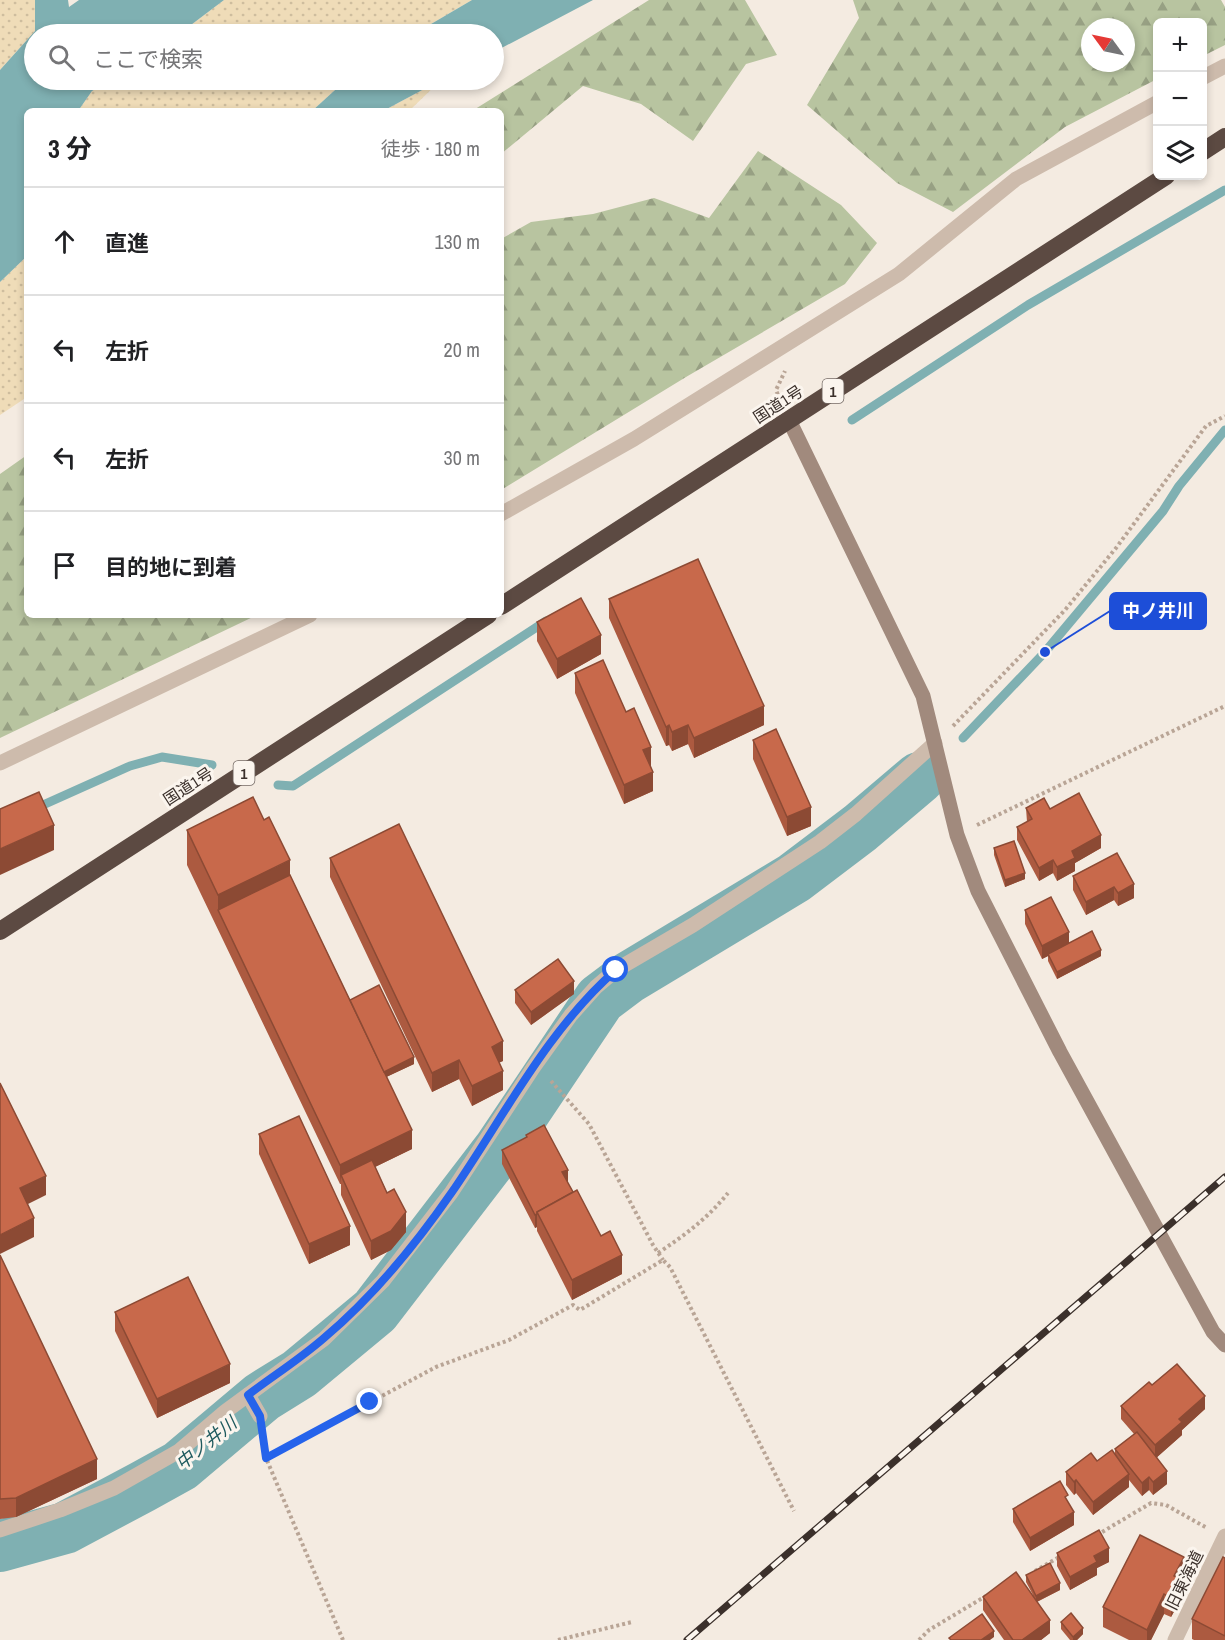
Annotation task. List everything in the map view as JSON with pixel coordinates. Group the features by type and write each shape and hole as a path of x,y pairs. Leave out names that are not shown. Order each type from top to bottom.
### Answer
{"highway":[{"path":"1207,149 1225,137"},
{"name":"国道1号","path":"504,604 1160,180"},
{"name":"国道1号","path":"0,931 483,618"}],"street":[{"path":"1207,76 1225,66"},
{"path":"504,512 634,439 899,274 1016,179 1153,105"},
{"path":"789,420 923,696 957,835 978,891 1060,1052 1213,1332 1225,1345"},
{"path":"0,763 304,618"},
{"path":"0,1530 60,1510 114,1488 179,1451 324,1339 383,1281 451,1193 533,1068 571,1015 596,987 616,970 693,925 820,842 856,814 935,743"},
{"path":"249,1398 260,1416"},
{"name":"旧東海道","path":"1175,1640 1225,1537"}],"path":[{"path":"789,420 776,390 803,333"},
{"path":"935,743 958,723 1065,610 1116,548 1206,426 1225,416"},
{"path":"957,835 1225,706"},
{"path":"555,1084 590,1124 658,1253 670,1267 794,1511"},
{"path":"658,1253 693,1230 716,1209 728,1193"},
{"path":"266,1458 436,1367 509,1340 573,1305 580,1310 663,1260"},
{"path":"260,1416 266,1458 343,1640"},
{"path":"1093,1537 1151,1503 1166,1505 1225,1537"},
{"path":"1025,1576 1064,1554"},
{"path":"919,1640 929,1630 994,1591"},
{"path":"558,1640 632,1622"}],"green space":[{"path":"649,0 745,0 777,55 746,64 693,141 641,104 583,86 504,152 504,108 477,108"},
{"path":"853,0 1221,0 1225,7 1225,45 1207,54 1207,18 1153,18 1153,81 1065,127 953,212 897,183 807,105 859,18"},
{"path":"758,151 841,205 877,243 845,284 686,377 504,488 504,237 531,222 593,214 654,198 709,218"},
{"path":"24,457 24,618 251,618 0,738 0,474"}],"sand":[{"path":"0,0 35,0 35,24 24,24 24,43 0,70"},
{"path":"224,0 472,0 431,24 192,24"},
{"path":"335,90 315,108 80,108 92,91"},
{"path":"422,90 431,90 412,108 389,108"},
{"path":"24,259 24,399 0,415 0,282"}],"water":[{"path":"35,0 68,0 69,7 79,0 224,0 192,24 35,24"},
{"path":"472,0 593,0 504,47 504,24 431,24"},
{"path":"24,43 24,90 94,90 80,108 24,108 24,259 0,282 0,70"},
{"path":"335,90 422,90 389,108 315,108"}],"building":[{"path":"698,559 764,706 694,738 688,725 672,732 669,725 666,727 609,599"},
{"path":"581,598 601,635 557,659 537,622"},
{"path":"603,660 626,712 634,708 651,747 643,750 653,772 624,785 575,673"},
{"path":"776,729 811,807 787,817 753,740"},
{"path":"39,792 54,825 0,849 0,809"},
{"path":"1079,793 1101,835 1072,851 1075,858 1057,867 1053,860 1039,868 1017,827 1032,819 1026,808 1044,798 1050,809"},
{"path":"253,797 264,820 269,817 290,860 218,895 187,830"},
{"path":"399,824 503,1041 492,1047 503,1071 472,1086 459,1060 432,1073 330,858"},
{"path":"1014,841 1025,873 1005,880 994,848"},
{"path":"1117,853 1134,884 1118,893 1114,887 1086,902 1073,876"},
{"path":"290,875 412,1130 340,1165 218,910"},
{"path":"1051,897 1069,932 1042,946 1025,910"},
{"path":"1092,931 1101,950 1057,972 1048,954"},
{"path":"558,959 574,981 531,1012 515,990"},
{"path":"379,985 414,1057 384,1072 350,1000"},
{"path":"0,1083 46,1176 20,1188 34,1218 0,1235"},
{"path":"299,1116 350,1226 309,1244 259,1134"},
{"path":"544,1125 568,1170 562,1172 573,1192 535,1215 502,1150"},
{"path":"372,1160 387,1193 394,1189 406,1212 391,1231 371,1241 341,1175"},
{"path":"577,1190 601,1236 610,1231 622,1255 572,1280 537,1212"},
{"path":"0,1255 97,1459 16,1498 0,1499"},
{"path":"188,1277 230,1364 157,1399 115,1312"},
{"path":"1177,1364 1205,1396 1179,1419 1182,1422 1155,1445 1121,1406 1149,1382 1152,1385"},
{"path":"1137,1432 1167,1471 1153,1482 1149,1477 1142,1483 1115,1449"},
{"path":"1112,1450 1129,1474 1093,1502 1076,1480 1074,1482 1066,1472 1091,1453 1097,1461"},
{"path":"1060,1481 1068,1495 1065,1497 1074,1512 1030,1538 1013,1509"},
{"path":"1099,1530 1109,1548 1094,1556 1097,1562 1070,1577 1057,1553"},
{"path":"1140,1535 1184,1557 1174,1576 1181,1579 1171,1598 1164,1594 1147,1630 1103,1607"},
{"path":"1223,1557 1225,1558 1225,1636 1192,1619"},
{"path":"1050,1563 1060,1583 1036,1596 1026,1575"},
{"path":"1016,1572 1050,1620 1022,1640 1013,1640 983,1597"},
{"path":"1071,1613 1083,1628 1073,1637 1061,1622"},
{"path":"982,1614 994,1631 981,1640 951,1640 949,1638"}],"waterway":[{"path":"852,420 1028,305 1225,190"},
{"name":"中ノ井川","path":"963,738 1045,652 1163,511 1179,486 1225,430"},
{"path":"278,785 293,786 546,621"},
{"path":"34,809 130,766 162,757 212,765"},
{"name":"中ノ井川","path":"0,1546 65,1528 180,1466 262,1397 299,1374 375,1311 500,1148 600,999 628,978 794,878 860,828 919,778"}],"railway":[{"path":"687,1640 1225,1177"}],"place":[{"name":"中ノ井川","path":"1045,652"}],"route":[{"path":"370,1402 266,1458 260,1416 248,1395 324,1339 383,1281 451,1193 533,1068 571,1015 596,987 616,970"}]}
